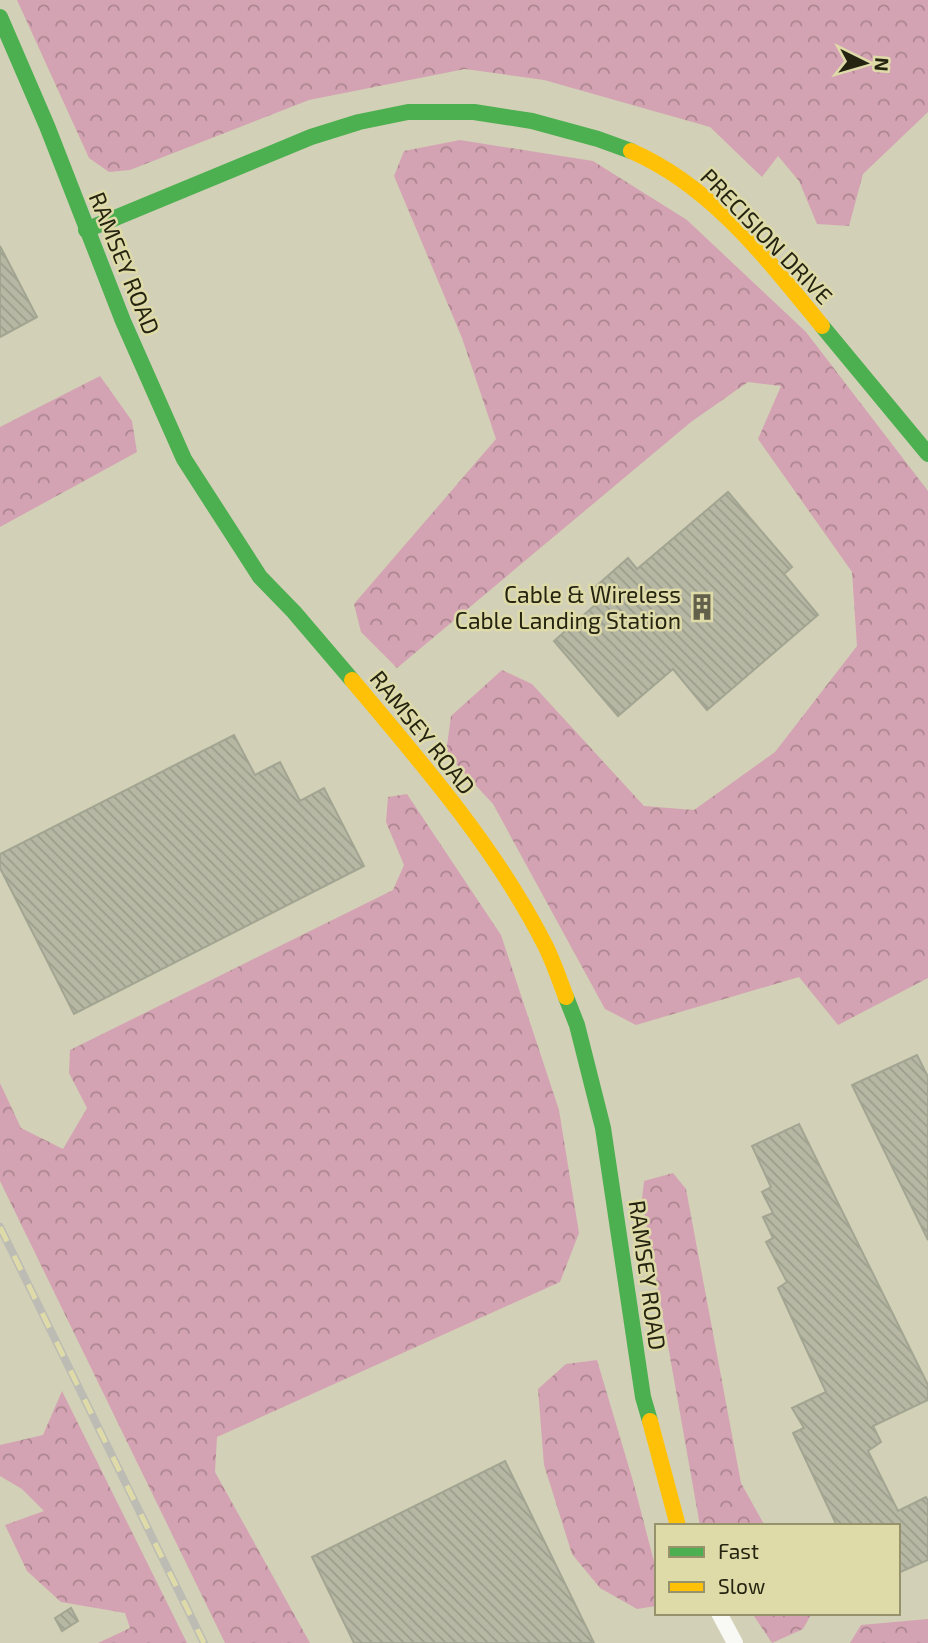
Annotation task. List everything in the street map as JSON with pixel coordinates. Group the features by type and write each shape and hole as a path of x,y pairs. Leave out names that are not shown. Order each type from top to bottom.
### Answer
{"street":[{"name":"RAMSEY ROAD","path":"0,17 47,125 123,321 179,446 203,491 260,578 312,633 455,807 504,874 545,944 577,1025 603,1128 643,1397 677,1524"},
{"name":"PRECISION DRIVE","path":"86,230 311,137 359,122 408,112 474,113 532,121 634,152 673,173 708,200 778,273 928,454"},
{"path":"720,1615 736,1643"}],"green space":[{"path":"17,0 928,0 928,112 863,174 849,226 817,224 799,181 778,156 762,177 710,127 544,80 465,69 309,100 130,170 109,172 89,158"},
{"path":"460,140 593,161 687,220 806,332 928,491 928,978 838,1025 799,977 636,1025 605,1009 493,804 446,753 451,716 502,670 532,684 644,806 694,810 775,752 857,646 852,572 758,439 781,386 748,382 691,422 397,668 361,632 354,604 496,439 462,338 394,176 404,151"},
{"path":"100,376 132,421 137,452 0,527 0,427"},
{"path":"407,794 501,935 559,1110 579,1233 560,1282 217,1437 215,1472 310,1643 225,1643 0,1181 0,1083 21,1128 63,1149 87,1108 69,1073 70,1050 393,890 404,865 386,822 388,797"},
{"path":"673,1173 686,1189 741,1483 764,1524 700,1524 642,1199 644,1181"},
{"path":"597,1360 655,1565 655,1606 637,1609 600,1588 572,1554 544,1465 538,1389 566,1364"},
{"path":"62,1391 187,1643 98,1643 130,1628 125,1613 61,1602 27,1571 5,1525 44,1511 22,1489 0,1476 0,1445 43,1435"},
{"path":"753,1615 811,1615 803,1629 772,1643"},
{"path":"928,1619 928,1643 850,1643 861,1625"}],"building":[{"path":"0,246 37,317 0,337"},
{"name":"Cable & Wireless Cable Landing Station","path":"728,492 792,567 784,574 818,615 707,710 673,669 618,716 554,641 603,598 594,588 628,558 637,569"},
{"path":"234,735 255,775 280,762 300,801 324,788 364,866 74,1014 0,868 0,854"},
{"path":"917,1055 928,1077 928,1240 852,1085"},
{"path":"799,1124 928,1385 928,1400 873,1426 881,1442 868,1451 898,1511 926,1497 928,1501 928,1560 900,1572 900,1524 836,1524 793,1433 804,1428 792,1408 826,1392 778,1288 787,1282 766,1242 773,1238 763,1217 773,1213 762,1192 771,1187 752,1146"},
{"path":"505,1461 594,1643 354,1643 312,1557"},
{"path":"71,1608 78,1621 62,1631 55,1618"}],"railway":[{"path":"0,1227 204,1643"}],"traffic: fast":[{"path":"0,17 47,126 123,321 184,459 260,577 352,680"},
{"path":"86,230 311,137 359,122 408,112 474,112 532,121 631,151"},
{"path":"822,326 928,454"},
{"path":"566,997 577,1025 603,1128 643,1397 650,1421"}],"traffic: slow":[{"path":"631,151 660,166 713,204 759,251 822,326"},
{"path":"352,680 456,806 503,873 544,943 566,997"},
{"path":"650,1421 677,1524"}],"place":[{"name":"Cable & Wireless Cable Landing Station","path":"702,607"}]}
